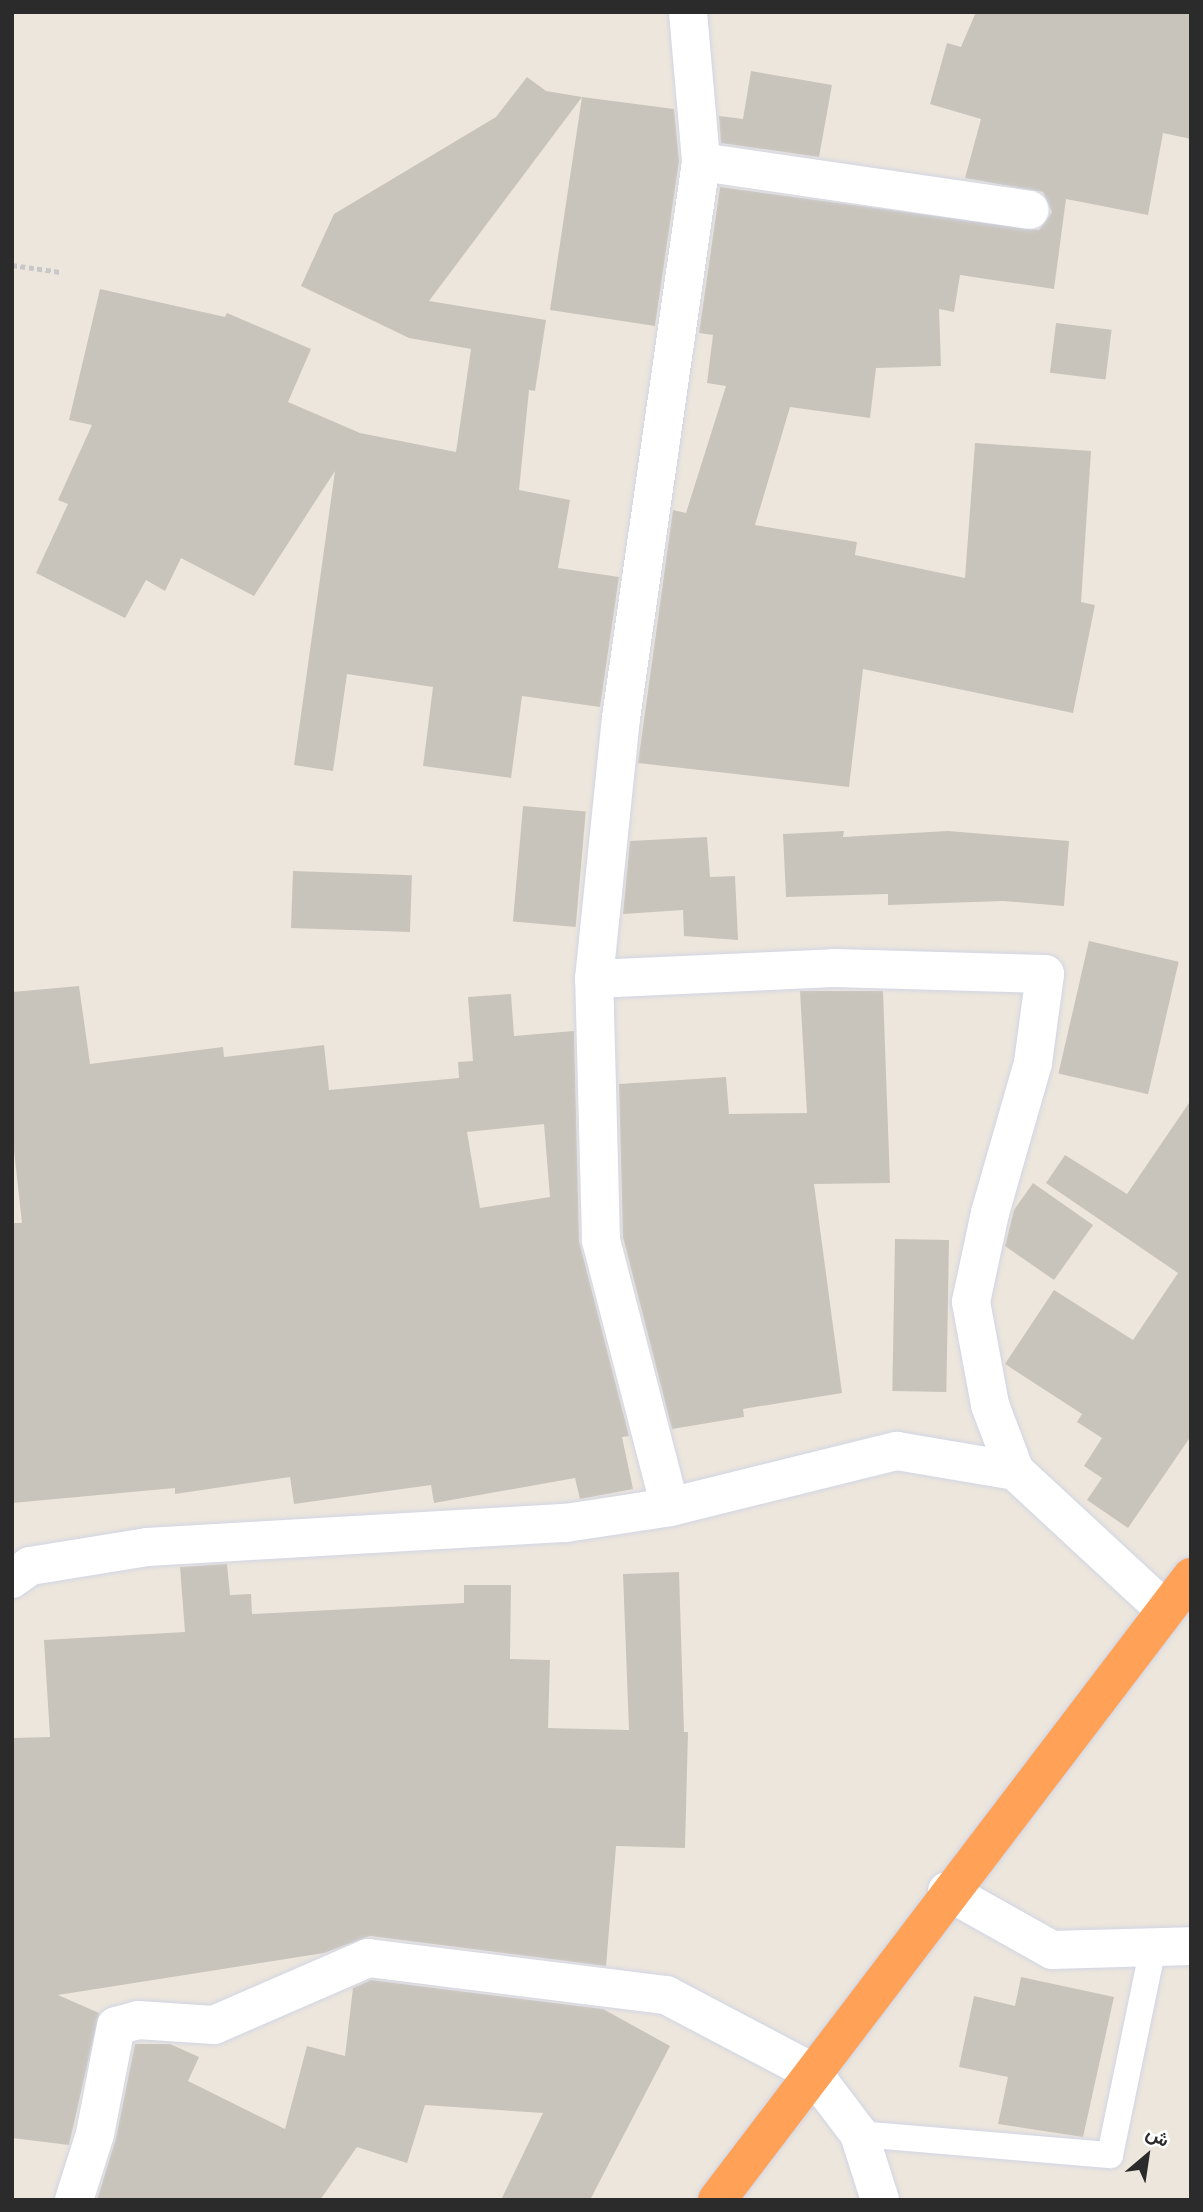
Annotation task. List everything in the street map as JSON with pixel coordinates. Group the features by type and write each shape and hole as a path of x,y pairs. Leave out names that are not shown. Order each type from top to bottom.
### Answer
{"highway":[{"path":"717,2200 947,1891 1191,1577"}],"street":[{"path":"670,1507 601,1240 594,979 621,718 701,162 688,12"},
{"path":"701,162 1030,210"},
{"path":"594,979 834,968 1045,974 1033,1063 990,1213 971,1302 990,1405 1015,1471 1166,1610"},
{"path":"12,1579 30,1566 147,1547 566,1523 670,1507 897,1451 1015,1471"},
{"path":"947,1891 1052,1950 1191,1946"},
{"path":"74,2200 95,2134 116,2026 138,2020 214,2025 368,1958 666,1995 813,2071 859,2134 880,2200"}],"lane":[{"path":"859,2134 1110,2154 1153,1947"}],"path":[{"path":"12,265 61,272"}],"building":[{"path":"976,12 1191,12 1191,139 1163,133 1148,215 1066,199 1054,289 960,275 954,312 939,309 941,366 876,368 870,418 790,407 755,525 857,542 855,555 965,578 975,443 1091,451 1081,602 1095,605 1073,713 863,669 849,787 638,763 673,510 686,513 726,386 707,383 713,335 699,333 720,187 1039,230 1052,212 1043,192 965,178 981,119 930,104 947,43 961,47"},
{"path":"751,71 832,85 819,157 721,143 719,116 743,119"},
{"path":"527,77 546,91 582,97 429,301 546,320 535,391 529,390 519,490 570,500 558,568 619,577 600,707 522,696 511,778 423,766 433,687 347,674 333,771 294,765 335,471 254,596 181,558 165,591 146,580 125,618 36,573 68,504 58,500 92,425 69,420 100,289 225,317 227,313 311,349 288,402 360,433 456,452 471,349 409,338 301,286 334,214 496,117"},
{"path":"582,97 674,109 679,161 655,326 550,310"},
{"path":"1056,323 1112,330 1105,379 1050,373"},
{"path":"523,806 586,811 576,927 513,922"},
{"path":"844,831 843,837 948,831 1069,841 1064,906 1003,901 888,905 888,894 786,897 783,834"},
{"path":"707,837 710,877 735,876 738,940 684,936 683,910 623,914 630,841"},
{"path":"293,871 412,875 410,932 291,928"},
{"path":"1089,941 1179,962 1148,1094 1058,1074"},
{"path":"79,986 90,1064 223,1047 224,1057 324,1045 329,1090 459,1078 458,1062 473,1061 468,997 511,994 514,1036 574,1031 579,1241 629,1436 622,1437 633,1489 580,1499 575,1478 434,1503 431,1485 294,1504 290,1477 175,1494 175,1488 12,1503 12,1223 22,1223 12,1133 12,992","holes":["544,1124 550,1197 480,1208 467,1132"]},
{"path":"800,991 883,991 890,1183 814,1184 842,1393 743,1409 744,1417 672,1429 623,1237 619,1084 726,1077 729,1114 807,1113"},
{"path":"1191,1100 1191,1436 1128,1528 1087,1500 1102,1478 1084,1466 1102,1438 1077,1422 1082,1414 1005,1364 1054,1290 1133,1340 1178,1273 1046,1183 1065,1155 1127,1194"},
{"path":"1033,1183 1093,1225 1054,1280 1005,1246 1014,1210"},
{"path":"895,1239 949,1240 946,1392 892,1391"},
{"path":"227,1564 230,1595 251,1594 252,1614 464,1603 464,1585 511,1585 510,1659 550,1660 548,1728 629,1730 623,1574 679,1572 684,1732 688,1732 685,1848 616,1846 606,1966 370,1936 324,1953 58,1995 99,2013 69,2145 12,2138 12,1738 50,1737 44,1640 185,1632 180,1567"},
{"path":"1021,1977 1114,1997 1083,2137 998,2124 1008,2077 959,2067 974,1996 1015,2006"},
{"path":"371,1980 603,2009 670,2046 590,2200 501,2200 543,2113 425,2105 407,2163 357,2147 320,2200 97,2200 116,2138 135,2044 170,2044 199,2057 188,2081 285,2129 307,2046 345,2056 353,1988"}]}
